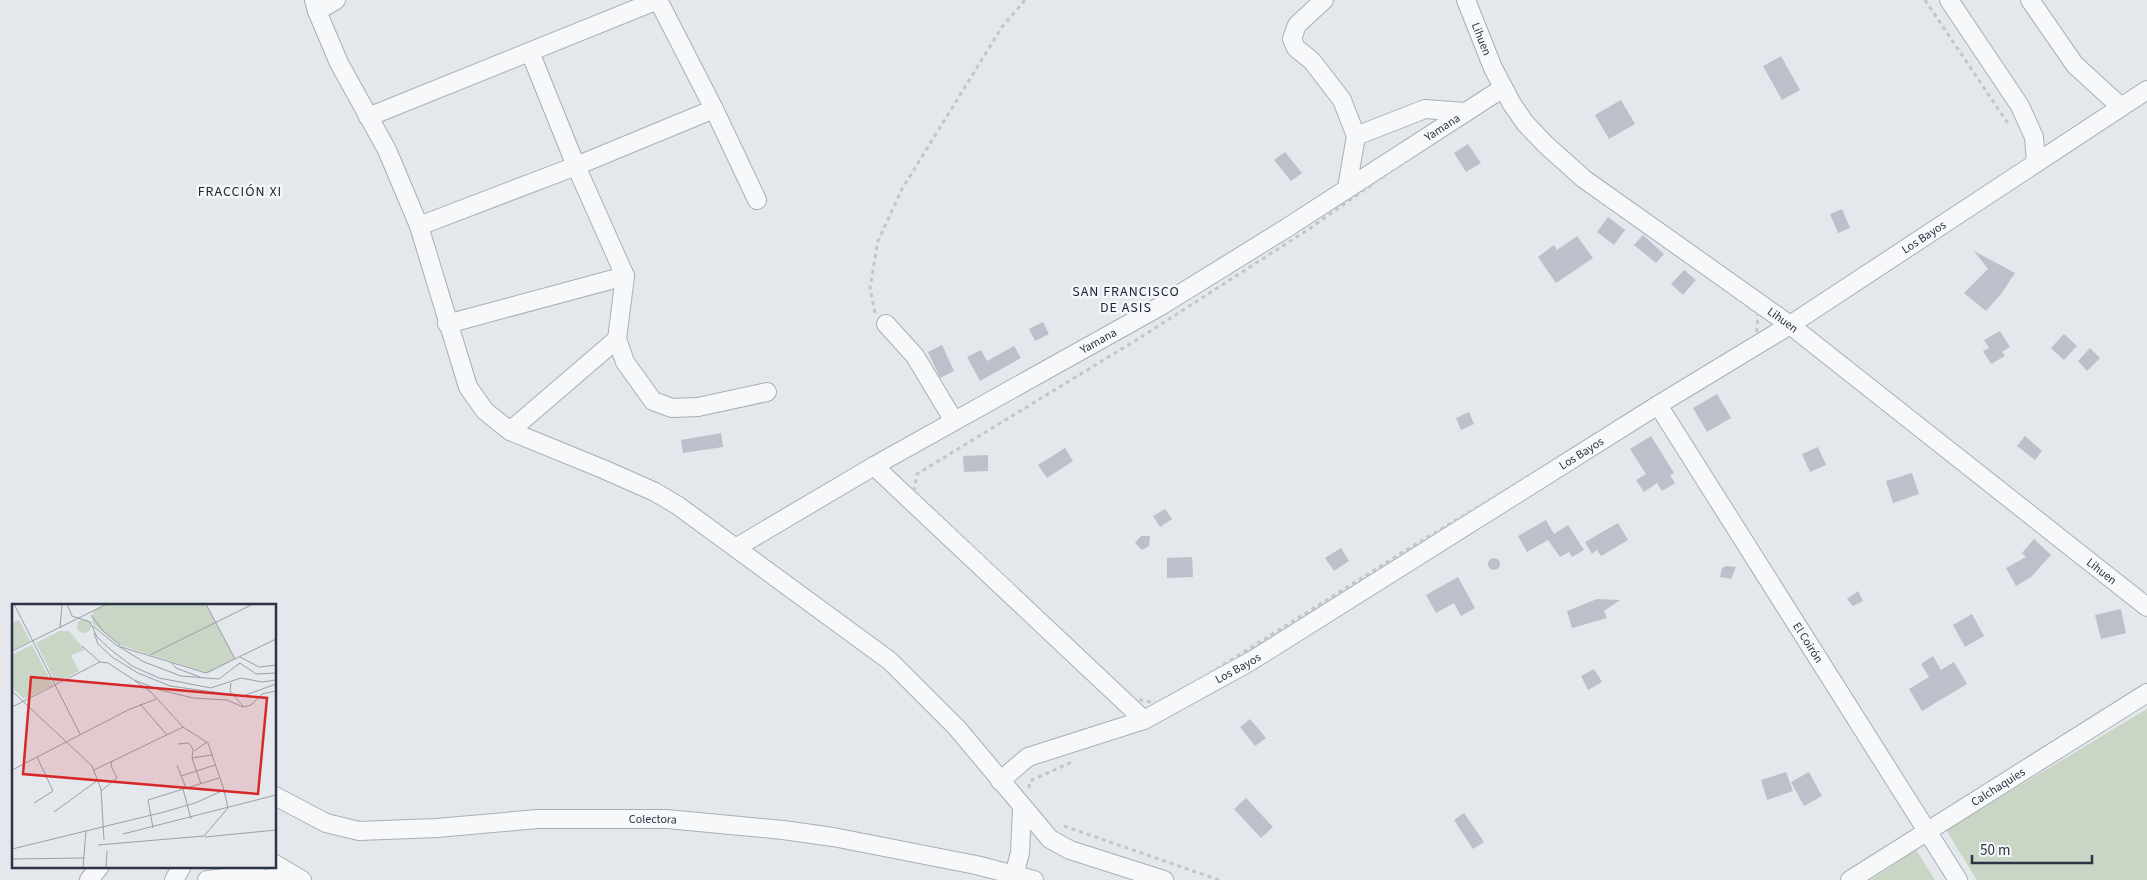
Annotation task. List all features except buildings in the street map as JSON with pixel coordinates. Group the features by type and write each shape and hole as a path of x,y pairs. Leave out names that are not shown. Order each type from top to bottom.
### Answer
{"street":[{"path":"336,0 315,6 339,63 387,150 418,226 468,387 485,411 510,431 655,492 677,505 737,547 890,661 957,728 1000,781 1025,800 1050,839 1070,850 1164,880"},
{"path":"368,117 658,0 714,108 757,200"},
{"path":"1324,0 1297,25 1292,40 1296,48 1312,61 1342,100 1356,136 1347,188"},
{"name":"Lihuen","path":"1466,0 1503,88 1525,123 1584,179 1790,325 2147,607"},
{"path":"1949,0 2020,106 2034,137 2036,162"},
{"path":"2030,0 2075,65 2121,107"},
{"path":"530,52 576,166 625,276 617,339 625,362 653,401 672,408 698,407 767,392"},
{"name":"Yamana","path":"737,547 874,466 1160,307 1503,88"},
{"name":"Los Bayos","path":"1000,781 1028,757 1144,720 1251,661 1658,405 1790,325 2147,90"},
{"path":"418,226 576,166 714,108"},
{"path":"1356,136 1425,109 1465,112"},
{"path":"447,324 625,276"},
{"path":"886,324 916,356 954,421"},
{"path":"510,431 617,339"},
{"name":"El Coirón","path":"1658,405 1958,880"},
{"path":"874,466 1144,720"},
{"name":"Calchaquies","path":"1850,880 2147,693"},
{"name":"Colectora","path":"276,797 326,823 359,831 437,828 537,819 667,819 834,837 976,864 1034,880"},
{"path":"1014,875 1020,854 1025,800"},
{"path":"276,865 302,880"},
{"path":"89,880 98,868"},
{"path":"174,880 181,868"},
{"path":"207,880 244,876 277,880"}],"path":[{"path":"886,324 873,311 870,288 878,241 902,188 1002,28 1025,0"},
{"path":"1925,0 2011,128"},
{"path":"1499,100 1524,132 1574,180 1605,204 1682,254 1758,314 1756,340 1403,552 1161,704 1131,698 914,491 917,474 1138,339 1309,229 1490,101 1499,100"},
{"path":"1025,800 1030,781 1083,758"},
{"path":"1058,824 1219,880"}],"green space":[{"path":"2147,709 2147,880 1977,880 1946,830"},
{"path":"1916,850 1935,880 1870,880"}],"district":[{"name":"FRACCIÓN XI","path":"240,192"},
{"name":"SAN FRANCISCO DE ASIS","path":"1126,300"}]}
